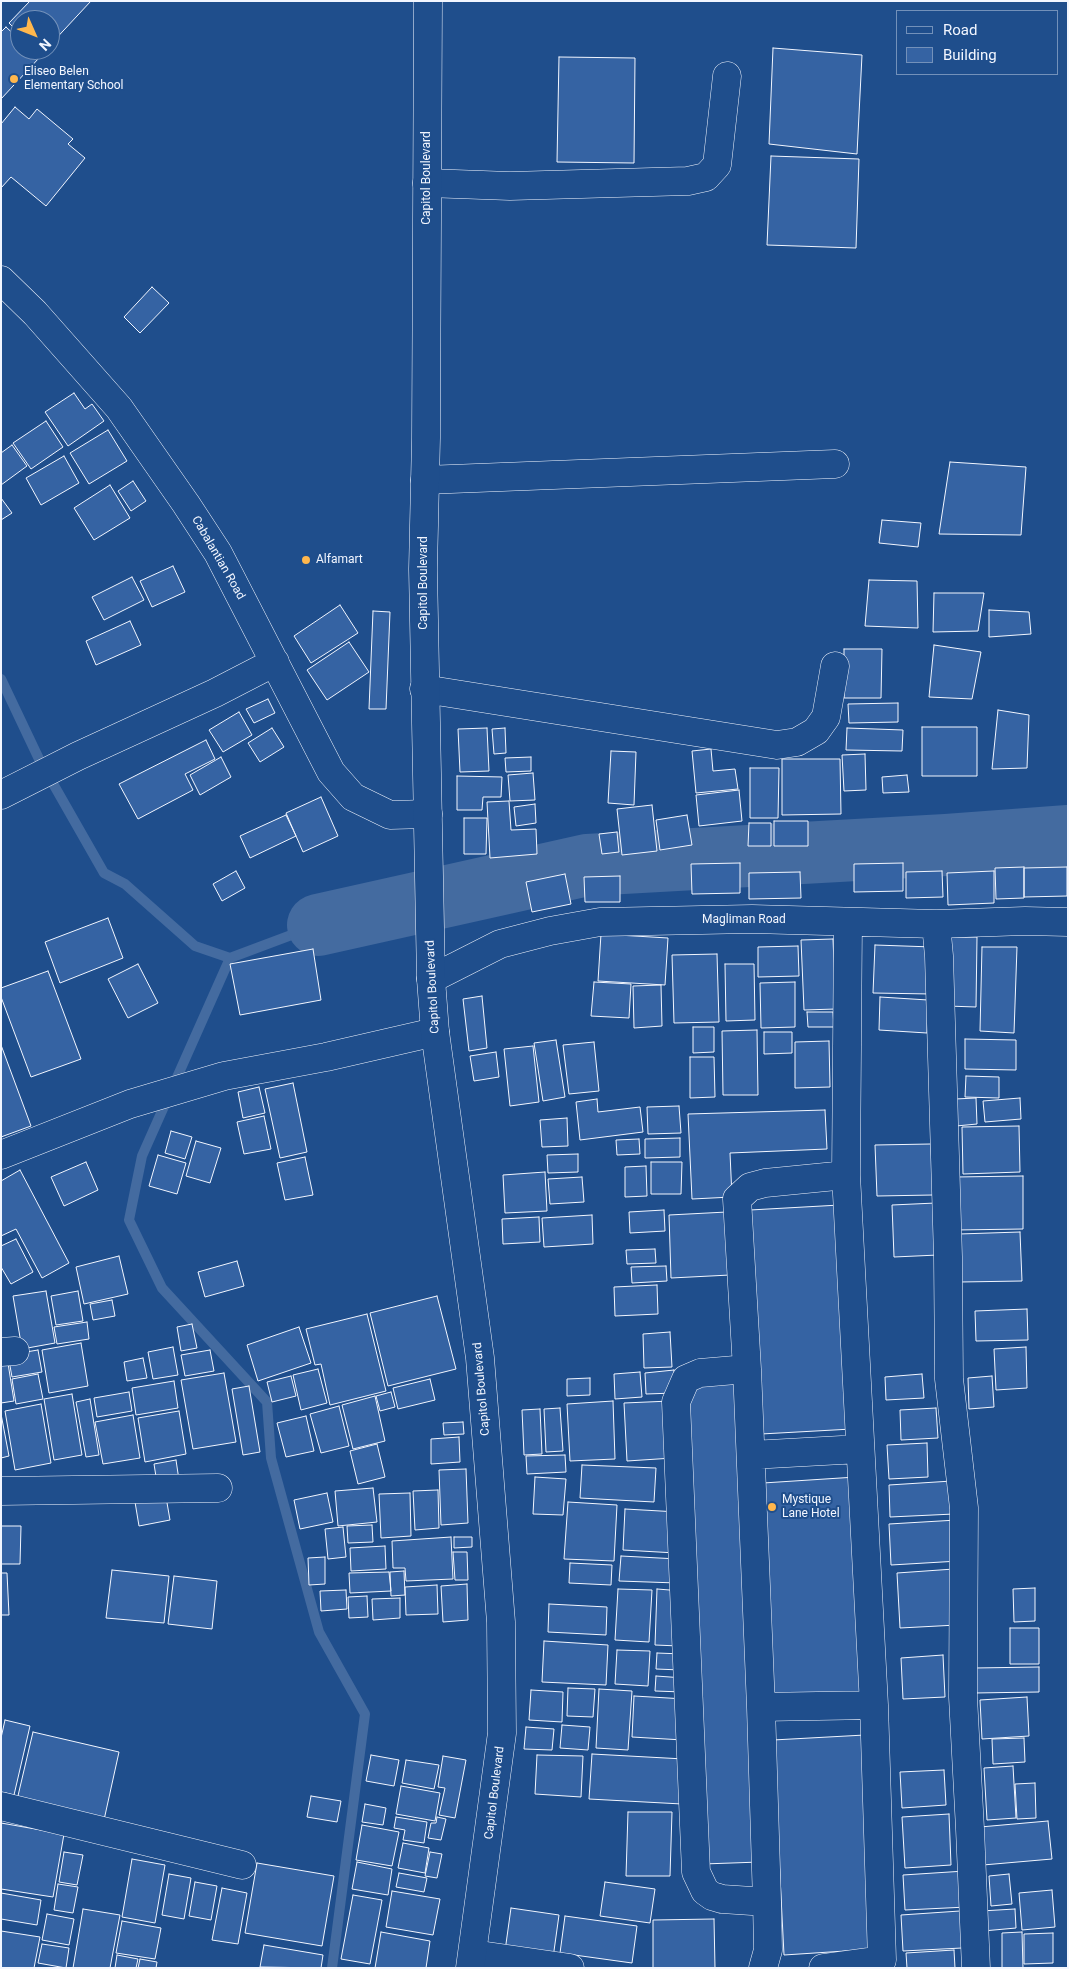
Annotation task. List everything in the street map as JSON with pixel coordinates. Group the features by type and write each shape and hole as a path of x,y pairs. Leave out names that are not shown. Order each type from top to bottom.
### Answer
{"street":[{"name":"Capitol Boulevard","path":"428,1 425,480 422,569 431,979 435,1032 480,1358 501,1622 502,1733 472,1961"},
{"path":"427,183 510,186 688,181 706,177 717,165 727,76"},
{"name":"Cabalantian Road","path":"1,280 35,313 119,408 186,504 218,553 331,772 353,796 390,815 428,814"},
{"path":"425,480 835,464"},
{"path":"1,795 275,662"},
{"path":"424,690 777,745 797,742 816,731 826,717 835,666"},
{"name":"Magliman Road","path":"431,979 500,944 550,931 600,922 752,919 936,924 1025,921 1068,922"},
{"path":"823,1968 882,1960 874,1704 846,1175 848,922"},
{"path":"936,924 940,956 948,1247 949,1379 964,1508 962,1697 976,1968"},
{"path":"1,1155 130,1104 224,1076 435,1032"},
{"path":"763,1968 768,1950 761,1707 747,1369 737,1199 750,1187 765,1183 846,1175"},
{"path":"747,1369 700,1373 686,1379 676,1402 696,1872 705,1890 712,1896 722,1899 767,1902"},
{"path":"751,1455 860,1449"},
{"path":"1,1491 218,1488"},
{"path":"761,1707 874,1704"},
{"path":"1,1806 242,1865"},
{"path":"472,1961 570,1968"}],"building":[{"path":"30,1 91,1 60,34 60,10 21,10"},
{"path":"6,27 10,31 10,60 37,60 1,99 1,32"},
{"path":"773,48 862,55 857,154 769,144"},
{"path":"559,57 635,58 634,163 557,162"},
{"path":"15,107 29,119 37,109 73,139 68,144 85,158 46,206 11,177 1,188 1,124"},
{"path":"771,156 859,159 856,248 767,245"},
{"path":"152,287 169,303 140,333 124,317"},
{"path":"74,393 85,409 92,404 104,421 68,446 45,412"},
{"path":"46,421 63,447 31,469 13,443"},
{"path":"108,430 127,461 89,484 70,453"},
{"path":"12,445 27,466 1,485 1,453"},
{"path":"64,456 79,483 41,505 26,478"},
{"path":"950,462 1026,467 1021,535 939,534"},
{"path":"133,481 146,501 131,511 118,491"},
{"path":"110,485 130,518 94,540 74,508"},
{"path":"1,498 12,513 1,520"},
{"path":"882,520 921,523 918,547 879,543"},
{"path":"173,566 185,592 152,607 140,581"},
{"path":"132,577 144,600 104,620 92,597"},
{"path":"869,580 917,581 918,628 865,626"},
{"path":"934,593 984,593 978,631 933,632"},
{"path":"340,605 358,633 311,663 294,636"},
{"path":"989,610 1029,612 1031,634 989,637"},
{"path":"373,611 390,612 386,709 369,709"},
{"path":"130,621 141,645 96,665 86,641"},
{"path":"349,642 369,672 327,700 307,670"},
{"path":"934,645 981,652 972,699 929,697"},
{"path":"844,649 882,649 881,698 844,698"},
{"path":"268,699 275,713 254,723 246,709"},
{"path":"898,703 898,722 849,723 848,704"},
{"path":"998,710 1029,715 1027,768 992,769"},
{"path":"239,712 252,735 223,752 209,730"},
{"path":"922,727 977,727 977,776 922,776"},
{"path":"272,728 284,747 260,762 248,743"},
{"path":"487,728 489,771 460,772 458,729"},
{"path":"505,728 506,753 494,754 492,729"},
{"path":"847,728 903,730 902,751 846,750"},
{"path":"206,740 215,759 185,774 193,790 138,819 119,784"},
{"path":"711,749 713,771 735,769 738,789 696,793 692,751"},
{"path":"611,751 636,752 634,805 608,803"},
{"path":"865,754 866,790 844,791 842,755"},
{"path":"221,757 231,777 200,795 190,775"},
{"path":"531,757 531,771 506,772 505,758"},
{"path":"782,759 840,759 841,814 782,815"},
{"path":"750,768 779,768 778,818 750,818"},
{"path":"533,773 535,800 510,801 508,775"},
{"path":"907,775 909,792 883,793 882,777"},
{"path":"457,776 502,777 501,797 483,797 482,810 457,810"},
{"path":"739,790 742,821 699,826 696,795"},
{"path":"321,797 338,836 303,852 286,813"},
{"path":"509,801 511,830 536,829 537,854 490,858 487,802"},
{"path":"535,804 536,823 516,826 514,807"},
{"path":"652,805 657,851 622,855 617,809"},
{"path":"286,815 296,836 250,858 240,836"},
{"path":"687,815 692,845 660,850 656,820"},
{"path":"464,818 487,818 486,854 464,854"},
{"path":"774,821 808,821 808,846 774,846"},
{"path":"749,823 771,823 771,846 748,846"},
{"path":"617,832 619,852 602,854 599,834"},
{"path":"740,863 740,893 692,894 691,864"},
{"path":"903,863 903,891 854,892 854,864"},
{"path":"1024,867 1024,898 996,899 995,868"},
{"path":"1067,867 1067,896 1024,897 1024,868"},
{"path":"236,871 245,888 222,901 213,884"},
{"path":"942,871 943,897 906,898 906,872"},
{"path":"994,871 994,903 948,905 947,873"},
{"path":"800,872 801,898 749,899 749,873"},
{"path":"565,874 571,904 532,912 526,882"},
{"path":"620,876 620,902 585,902 584,877"},
{"path":"108,918 123,958 60,983 45,942"},
{"path":"601,934 668,938 665,985 598,981"},
{"path":"948,937 977,937 976,1007 947,1006"},
{"path":"833,939 836,1009 804,1010 801,940"},
{"path":"875,945 933,947 931,994 873,993"},
{"path":"798,946 799,976 758,977 758,947"},
{"path":"982,947 1017,947 1014,1033 980,1031"},
{"path":"313,949 321,1000 240,1015 230,964"},
{"path":"717,954 719,1022 674,1023 672,955"},
{"path":"138,964 158,1003 128,1018 108,979"},
{"path":"725,964 754,964 755,1020 726,1021"},
{"path":"48,971 81,1059 31,1077 1,997 1,988"},
{"path":"594,982 631,984 629,1018 591,1016"},
{"path":"795,982 795,1027 761,1028 760,983"},
{"path":"661,985 662,1026 634,1028 633,986"},
{"path":"482,996 487,1048 469,1051 463,999"},
{"path":"880,997 928,1000 927,1033 879,1030"},
{"path":"807,1012 833,1012 834,1027 808,1027"},
{"path":"693,1027 714,1027 714,1052 693,1053"},
{"path":"757,1030 758,1095 723,1095 722,1031"},
{"path":"764,1032 792,1032 792,1053 764,1054"},
{"path":"965,1039 1016,1040 1016,1070 965,1069"},
{"path":"556,1040 565,1097 543,1101 534,1043"},
{"path":"829,1041 830,1087 795,1088 795,1042"},
{"path":"594,1042 599,1091 569,1094 563,1045"},
{"path":"1,1045 31,1126 1,1137"},
{"path":"533,1046 539,1102 510,1106 504,1049"},
{"path":"496,1052 499,1077 474,1081 470,1056"},
{"path":"690,1057 714,1057 715,1097 690,1098"},
{"path":"966,1076 999,1077 999,1098 965,1097"},
{"path":"293,1083 307,1152 280,1158 265,1089"},
{"path":"259,1087 265,1113 243,1118 238,1092"},
{"path":"976,1098 977,1124 956,1126 955,1099"},
{"path":"1020,1098 1021,1119 985,1122 983,1101"},
{"path":"597,1099 598,1112 640,1107 643,1132 580,1140 576,1102"},
{"path":"679,1106 681,1133 648,1134 647,1107"},
{"path":"825,1110 827,1149 730,1153 732,1197 692,1199 688,1114"},
{"path":"264,1116 271,1149 244,1154 237,1122"},
{"path":"567,1118 568,1146 542,1147 540,1120"},
{"path":"1019,1126 1020,1172 963,1174 962,1127"},
{"path":"171,1131 192,1137 185,1159 165,1153"},
{"path":"680,1138 680,1157 645,1158 645,1139"},
{"path":"639,1139 640,1154 617,1155 616,1140"},
{"path":"196,1141 221,1148 210,1183 186,1176"},
{"path":"931,1144 933,1195 877,1196 875,1145"},
{"path":"578,1154 578,1172 548,1173 547,1155"},
{"path":"158,1155 186,1163 177,1194 149,1186"},
{"path":"305,1157 313,1195 285,1200 277,1163"},
{"path":"86,1162 98,1190 64,1206 51,1177"},
{"path":"651,1162 682,1162 681,1194 651,1194"},
{"path":"646,1166 647,1196 625,1197 625,1167"},
{"path":"20,1170 69,1263 42,1278 16,1229 1,1236 1,1181"},
{"path":"545,1172 547,1211 505,1213 503,1175"},
{"path":"1023,1176 1023,1229 956,1230 955,1177"},
{"path":"582,1177 584,1202 550,1204 548,1179"},
{"path":"936,1203 938,1255 894,1257 892,1205"},
{"path":"840,1205 852,1429 761,1434 750,1210"},
{"path":"664,1210 665,1231 630,1233 629,1212"},
{"path":"727,1212 730,1275 671,1278 669,1215"},
{"path":"592,1215 593,1244 544,1247 542,1218"},
{"path":"539,1217 540,1242 503,1244 502,1219"},
{"path":"1020,1232 1022,1281 960,1282 959,1234"},
{"path":"16,1239 33,1272 11,1284 1,1267 1,1246"},
{"path":"655,1249 656,1263 627,1264 626,1250"},
{"path":"119,1256 128,1294 84,1304 76,1267"},
{"path":"237,1261 244,1286 205,1297 198,1272"},
{"path":"666,1266 667,1281 632,1283 631,1267"},
{"path":"657,1285 658,1314 615,1316 614,1287"},
{"path":"46,1291 55,1343 22,1349 13,1296"},
{"path":"78,1291 83,1321 56,1325 51,1296"},
{"path":"437,1296 456,1369 388,1386 370,1313"},
{"path":"112,1300 115,1316 93,1320 90,1304"},
{"path":"1027,1309 1028,1340 976,1341 975,1311"},
{"path":"367,1314 386,1391 330,1405 321,1364 315,1365 306,1329"},
{"path":"87,1322 89,1339 57,1344 54,1327"},
{"path":"192,1324 197,1348 181,1351 177,1327"},
{"path":"299,1327 311,1363 258,1381 247,1345"},
{"path":"670,1332 672,1367 644,1368 643,1334"},
{"path":"81,1343 88,1386 49,1393 42,1350"},
{"path":"173,1347 178,1375 153,1379 148,1352"},
{"path":"1026,1347 1027,1388 996,1390 994,1349"},
{"path":"38,1350 42,1372 12,1377 8,1355"},
{"path":"210,1350 214,1371 185,1376 181,1355"},
{"path":"7,1357 14,1401 1,1403 1,1358"},
{"path":"143,1358 147,1378 127,1381 124,1362"},
{"path":"318,1369 327,1403 301,1410 293,1375"},
{"path":"674,1370 675,1393 646,1394 645,1373"},
{"path":"640,1372 642,1397 615,1399 614,1374"},
{"path":"224,1373 236,1442 193,1449 181,1380"},
{"path":"38,1374 43,1399 16,1404 12,1379"},
{"path":"922,1374 924,1398 886,1400 885,1377"},
{"path":"291,1376 296,1396 272,1402 267,1382"},
{"path":"992,1376 994,1407 969,1409 968,1378"},
{"path":"590,1378 590,1395 567,1396 567,1379"},
{"path":"430,1379 435,1400 398,1409 393,1388"},
{"path":"174,1381 178,1408 136,1415 132,1388"},
{"path":"747,1381 760,1862 703,1864 689,1383"},
{"path":"249,1386 260,1452 243,1455 232,1389"},
{"path":"129,1392 132,1411 97,1417 94,1398"},
{"path":"391,1392 395,1407 380,1411 376,1396"},
{"path":"72,1394 82,1455 54,1460 44,1399"},
{"path":"375,1396 385,1441 353,1449 342,1405"},
{"path":"90,1399 99,1455 86,1457 76,1402"},
{"path":"613,1401 615,1459 570,1461 567,1404"},
{"path":"671,1401 673,1458 627,1461 624,1403"},
{"path":"41,1404 51,1463 15,1470 5,1411"},
{"path":"339,1406 349,1446 321,1453 310,1414"},
{"path":"560,1408 563,1451 546,1452 544,1409"},
{"path":"936,1408 938,1438 901,1440 900,1410"},
{"path":"540,1409 542,1454 524,1455 522,1410"},
{"path":"179,1411 186,1454 145,1462 138,1418"},
{"path":"1,1414 9,1456 1,1458"},
{"path":"133,1415 140,1458 103,1464 95,1422"},
{"path":"306,1416 314,1451 286,1457 277,1423"},
{"path":"463,1422 464,1434 444,1435 443,1423"},
{"path":"459,1437 460,1462 431,1464 431,1439"},
{"path":"927,1443 928,1477 889,1479 887,1445"},
{"path":"377,1444 385,1477 358,1484 350,1451"},
{"path":"565,1455 566,1472 527,1474 526,1456"},
{"path":"176,1460 179,1480 157,1483 154,1464"},
{"path":"582,1465 656,1468 654,1502 580,1498"},
{"path":"466,1469 468,1523 441,1525 439,1470"},
{"path":"535,1477 566,1479 563,1515 533,1514"},
{"path":"856,1477 866,1692 773,1698 763,1483"},
{"path":"952,1481 954,1514 890,1517 889,1485"},
{"path":"373,1488 377,1522 338,1526 335,1491"},
{"path":"438,1490 439,1528 415,1530 413,1491"},
{"path":"327,1493 333,1522 300,1529 294,1500"},
{"path":"410,1493 411,1536 381,1538 379,1494"},
{"path":"166,1497 170,1520 139,1526 135,1502"},
{"path":"568,1502 617,1505 614,1561 564,1559"},
{"path":"625,1509 678,1512 676,1553 623,1550"},
{"path":"957,1520 959,1561 891,1565 889,1524"},
{"path":"372,1525 373,1542 348,1543 347,1526"},
{"path":"1,1526 21,1526 20,1564 1,1564"},
{"path":"343,1527 346,1557 328,1559 325,1529"},
{"path":"451,1537 453,1579 406,1581 405,1568 393,1568 392,1541"},
{"path":"454,1537 472,1537 472,1547 454,1548"},
{"path":"385,1546 386,1569 351,1571 350,1548"},
{"path":"453,1552 467,1552 468,1580 455,1580"},
{"path":"621,1556 678,1559 677,1583 619,1581"},
{"path":"325,1557 325,1584 309,1585 308,1558"},
{"path":"570,1563 612,1565 611,1585 569,1583"},
{"path":"954,1569 957,1625 900,1628 897,1573"},
{"path":"112,1570 169,1576 164,1623 106,1618"},
{"path":"404,1571 405,1595 391,1596 390,1572"},
{"path":"389,1572 391,1591 350,1593 349,1573"},
{"path":"1,1573 7,1573 9,1615 1,1615"},
{"path":"174,1576 217,1581 212,1629 168,1624"},
{"path":"467,1584 468,1620 443,1622 441,1586"},
{"path":"437,1585 438,1614 406,1615 405,1587"},
{"path":"1035,1588 1035,1621 1014,1622 1013,1589"},
{"path":"618,1589 652,1590 649,1642 615,1640"},
{"path":"657,1589 682,1591 679,1646 655,1645"},
{"path":"346,1590 347,1609 321,1611 320,1591"},
{"path":"367,1596 368,1617 349,1618 348,1597"},
{"path":"400,1598 400,1618 373,1620 372,1599"},
{"path":"549,1604 607,1607 606,1635 548,1632"},
{"path":"1010,1628 1039,1628 1039,1664 1010,1664"},
{"path":"544,1641 608,1645 606,1685 542,1682"},
{"path":"617,1650 650,1651 648,1686 615,1684"},
{"path":"657,1653 683,1654 681,1670 656,1669"},
{"path":"943,1655 945,1697 903,1699 901,1658"},
{"path":"1039,1667 1039,1692 974,1693 974,1668"},
{"path":"656,1676 684,1678 683,1692 655,1691"},
{"path":"568,1688 595,1689 593,1717 567,1716"},
{"path":"599,1689 632,1691 628,1750 596,1748"},
{"path":"531,1690 563,1692 562,1722 529,1720"},
{"path":"634,1696 685,1699 683,1740 632,1737"},
{"path":"1027,1697 1029,1736 982,1739 980,1700"},
{"path":"5,1720 30,1726 14,1795 1,1792 1,1738"},
{"path":"562,1725 590,1727 588,1750 560,1748"},
{"path":"526,1727 554,1729 552,1750 524,1749"},
{"path":"33,1732 119,1752 104,1820 17,1800"},
{"path":"865,1735 876,1949 784,1955 773,1740"},
{"path":"1024,1738 1025,1762 993,1764 992,1739"},
{"path":"592,1754 684,1759 682,1804 589,1799"},
{"path":"371,1755 399,1760 394,1786 366,1781"},
{"path":"537,1755 583,1756 581,1797 535,1794"},
{"path":"443,1756 466,1760 455,1818 439,1815 445,1788 438,1787"},
{"path":"406,1760 439,1765 434,1789 402,1783"},
{"path":"1013,1766 1016,1818 987,1820 984,1768"},
{"path":"944,1770 946,1805 902,1808 900,1772"},
{"path":"1035,1783 1036,1818 1017,1819 1015,1784"},
{"path":"401,1786 440,1793 435,1821 396,1814"},
{"path":"311,1796 341,1801 337,1822 307,1817"},
{"path":"365,1804 386,1808 383,1825 362,1822"},
{"path":"628,1812 672,1812 670,1876 626,1876"},
{"path":"949,1814 951,1865 905,1868 902,1817"},
{"path":"396,1817 427,1822 424,1843 403,1840 405,1830 394,1828"},
{"path":"437,1817 446,1819 441,1840 428,1838 431,1823 436,1823"},
{"path":"1048,1821 1052,1859 983,1865 980,1827"},
{"path":"1,1823 64,1834 53,1897 1,1889"},
{"path":"362,1825 399,1832 392,1866 356,1860"},
{"path":"403,1843 429,1848 425,1873 398,1868"},
{"path":"64,1852 83,1855 77,1885 59,1882"},
{"path":"430,1852 442,1854 437,1878 425,1876"},
{"path":"132,1859 165,1865 155,1923 122,1917"},
{"path":"357,1862 392,1869 388,1895 352,1889"},
{"path":"257,1863 334,1876 322,1946 245,1933"},
{"path":"965,1871 967,1907 905,1910 903,1875"},
{"path":"399,1873 427,1878 424,1892 396,1887"},
{"path":"169,1874 191,1878 184,1919 162,1915"},
{"path":"1009,1874 1012,1904 991,1906 989,1876"},
{"path":"195,1882 217,1886 211,1920 189,1916"},
{"path":"605,1882 655,1889 650,1923 600,1916"},
{"path":"58,1884 78,1887 73,1913 54,1910"},
{"path":"222,1888 247,1893 238,1944 212,1940"},
{"path":"1052,1890 1055,1927 1022,1930 1019,1893"},
{"path":"392,1891 440,1899 433,1935 386,1927"},
{"path":"1,1893 41,1900 37,1925 1,1919"},
{"path":"353,1895 382,1900 370,1964 341,1959"},
{"path":"511,1908 559,1915 553,1958 505,1951"},
{"path":"83,1909 120,1915 110,1968 73,1968"},
{"path":"1015,1909 1016,1928 983,1931 981,1911"},
{"path":"960,1911 962,1948 903,1951 901,1915"},
{"path":"47,1914 74,1919 69,1945 42,1940"},
{"path":"565,1916 637,1926 632,1963 560,1953"},
{"path":"714,1919 715,1968 653,1968 653,1920"},
{"path":"122,1921 161,1928 155,1959 116,1953"},
{"path":"1,1931 40,1937 34,1968 1,1968"},
{"path":"381,1932 430,1941 426,1968 375,1968"},
{"path":"1022,1932 1023,1968 1002,1968 1002,1933"},
{"path":"1053,1933 1053,1963 1024,1964 1024,1934"},
{"path":"42,1944 69,1948 66,1968 38,1963"},
{"path":"264,1945 323,1955 321,1968 260,1967"},
{"path":"954,1950 955,1968 907,1968 906,1953"},
{"path":"117,1955 138,1959 136,1968 115,1968"},
{"path":"140,1959 157,1962 156,1968 138,1968"}],"waterway":[{"path":"1,679 39,759 104,873 125,884 195,946 230,958 318,925"},
{"path":"318,925 587,865 946,845 1068,836"},
{"path":"230,958 142,1156 129,1220 162,1288 267,1402 271,1458 319,1632 365,1714 332,1968"}],"place":[{"name":"Eliseo Belen Elementary School","path":"14,79"},
{"name":"Alfamart","path":"306,560"},
{"name":"Mystique Lane Hotel","path":"772,1507"}]}
